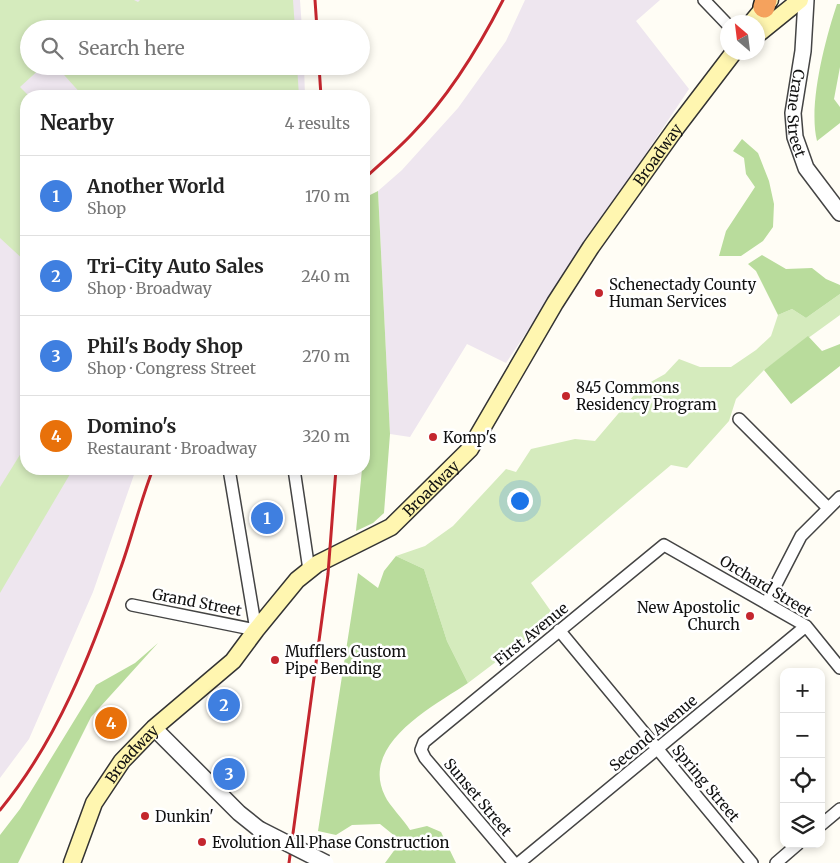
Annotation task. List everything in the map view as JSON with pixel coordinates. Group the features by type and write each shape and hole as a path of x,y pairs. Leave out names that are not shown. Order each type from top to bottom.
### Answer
{"main road":[{"path":"765,28 800,0"},
{"name":"Broadway","path":"72,863 94,803 104,785 122,762 154,728 234,661 256,630 298,580 309,570 391,527 470,449 555,303 591,246 728,60"}],"street":[{"path":"704,0 720,17"},
{"name":"Crane Street","path":"806,0 803,51 793,113 795,137 806,168 840,213"},
{"path":"738,419 828,508"},
{"path":"230,475 256,630"},
{"path":"295,475 309,570"},
{"path":"767,602 801,536 840,497"},
{"name":"Orchard Street","path":"664,545 767,602 806,626 840,668"},
{"name":"First Avenue","path":"421,750 424,742 664,545"},
{"name":"Grand Street","path":"132,605 256,630"},
{"name":"Second Avenue","path":"519,863 806,626"},
{"name":"Spring Street","path":"559,630 752,863"},
{"path":"154,728 239,813 259,829 276,840 326,863"},
{"name":"Sunset Street","path":"421,750 425,758 514,863"},
{"path":"825,822 840,809"},
{"path":"776,863 793,848"}],"shaded area":[{"path":"0,0 300,0 301,20 20,20 20,75 304,75 305,90 20,90 20,475 134,475 93,592 29,739 0,778"},
{"path":"525,0 660,0 636,21 689,89 506,363 467,344 410,437 390,434 378,191 402,170 458,108 506,41"}],"green space":[{"path":"0,0 134,0 138,2 140,0 293,0 294,20 20,20 20,75 33,75 20,87 23,90 20,90 20,256 0,238"},
{"path":"837,4 840,4 840,67 834,99 840,107 840,123 817,141 815,126 816,91 823,54"},
{"path":"64,75 298,75 299,90 78,90"},
{"path":"742,139 758,153 769,181 774,204 773,227 763,241 741,256 719,256 726,231 755,187 746,174 744,158 733,151"},
{"path":"378,191 390,434 384,513 373,523 356,531 361,475 370,475 370,195"},
{"path":"762,255 786,269 812,268 826,279 840,285 840,294 806,318 792,309 778,315 756,271 748,264"},
{"path":"840,294 840,315 764,370 736,399 729,421 687,468 671,465 531,583 555,617 468,683 447,641 424,569 396,556 425,546 453,526 506,469 516,472 531,449 575,439 595,441 640,388 665,374 679,359 700,367 731,367 756,350 771,336 778,315 792,309 806,318"},
{"path":"808,336 822,351 840,344 840,366 791,404 764,370"},
{"path":"20,455 20,475 69,475 0,593 0,487"},
{"path":"396,556 424,569 447,641 468,683 420,715 404,729 391,743 382,760 380,777 387,800 410,830 427,826 441,832 456,863 385,863 401,841 380,824 352,825 336,835 318,831 358,573 378,588 384,571"},
{"path":"158,643 91,717 18,863 0,863 0,835 20,809 96,685 135,663"}],"railway":[{"path":"315,0 316,20"},
{"path":"370,173 406,140 438,104 473,53 503,0"},
{"path":"320,75 321,90"},
{"path":"0,810 39,755 84,665 109,602 151,475"},
{"path":"289,863 328,574 336,475"}],"place":[{"name":"Schenectady County Human Services","path":"599,293"},
{"name":"845 Commons Residency Program","path":"566,396"},
{"name":"Komp's","path":"433,437"},
{"name":"Another World","path":"267,518"},
{"name":"New Apostolic Church","path":"750,616"},
{"name":"Mufflers Custom Pipe Bending","path":"275,660"},
{"name":"Tri-City Auto Sales","path":"224,705"},
{"name":"Domino's","path":"111,723"},
{"name":"Phil's Body Shop","path":"229,774"},
{"name":"Dunkin'","path":"145,816"},
{"name":"Evolution All Phase Construction","path":"202,842"}]}
